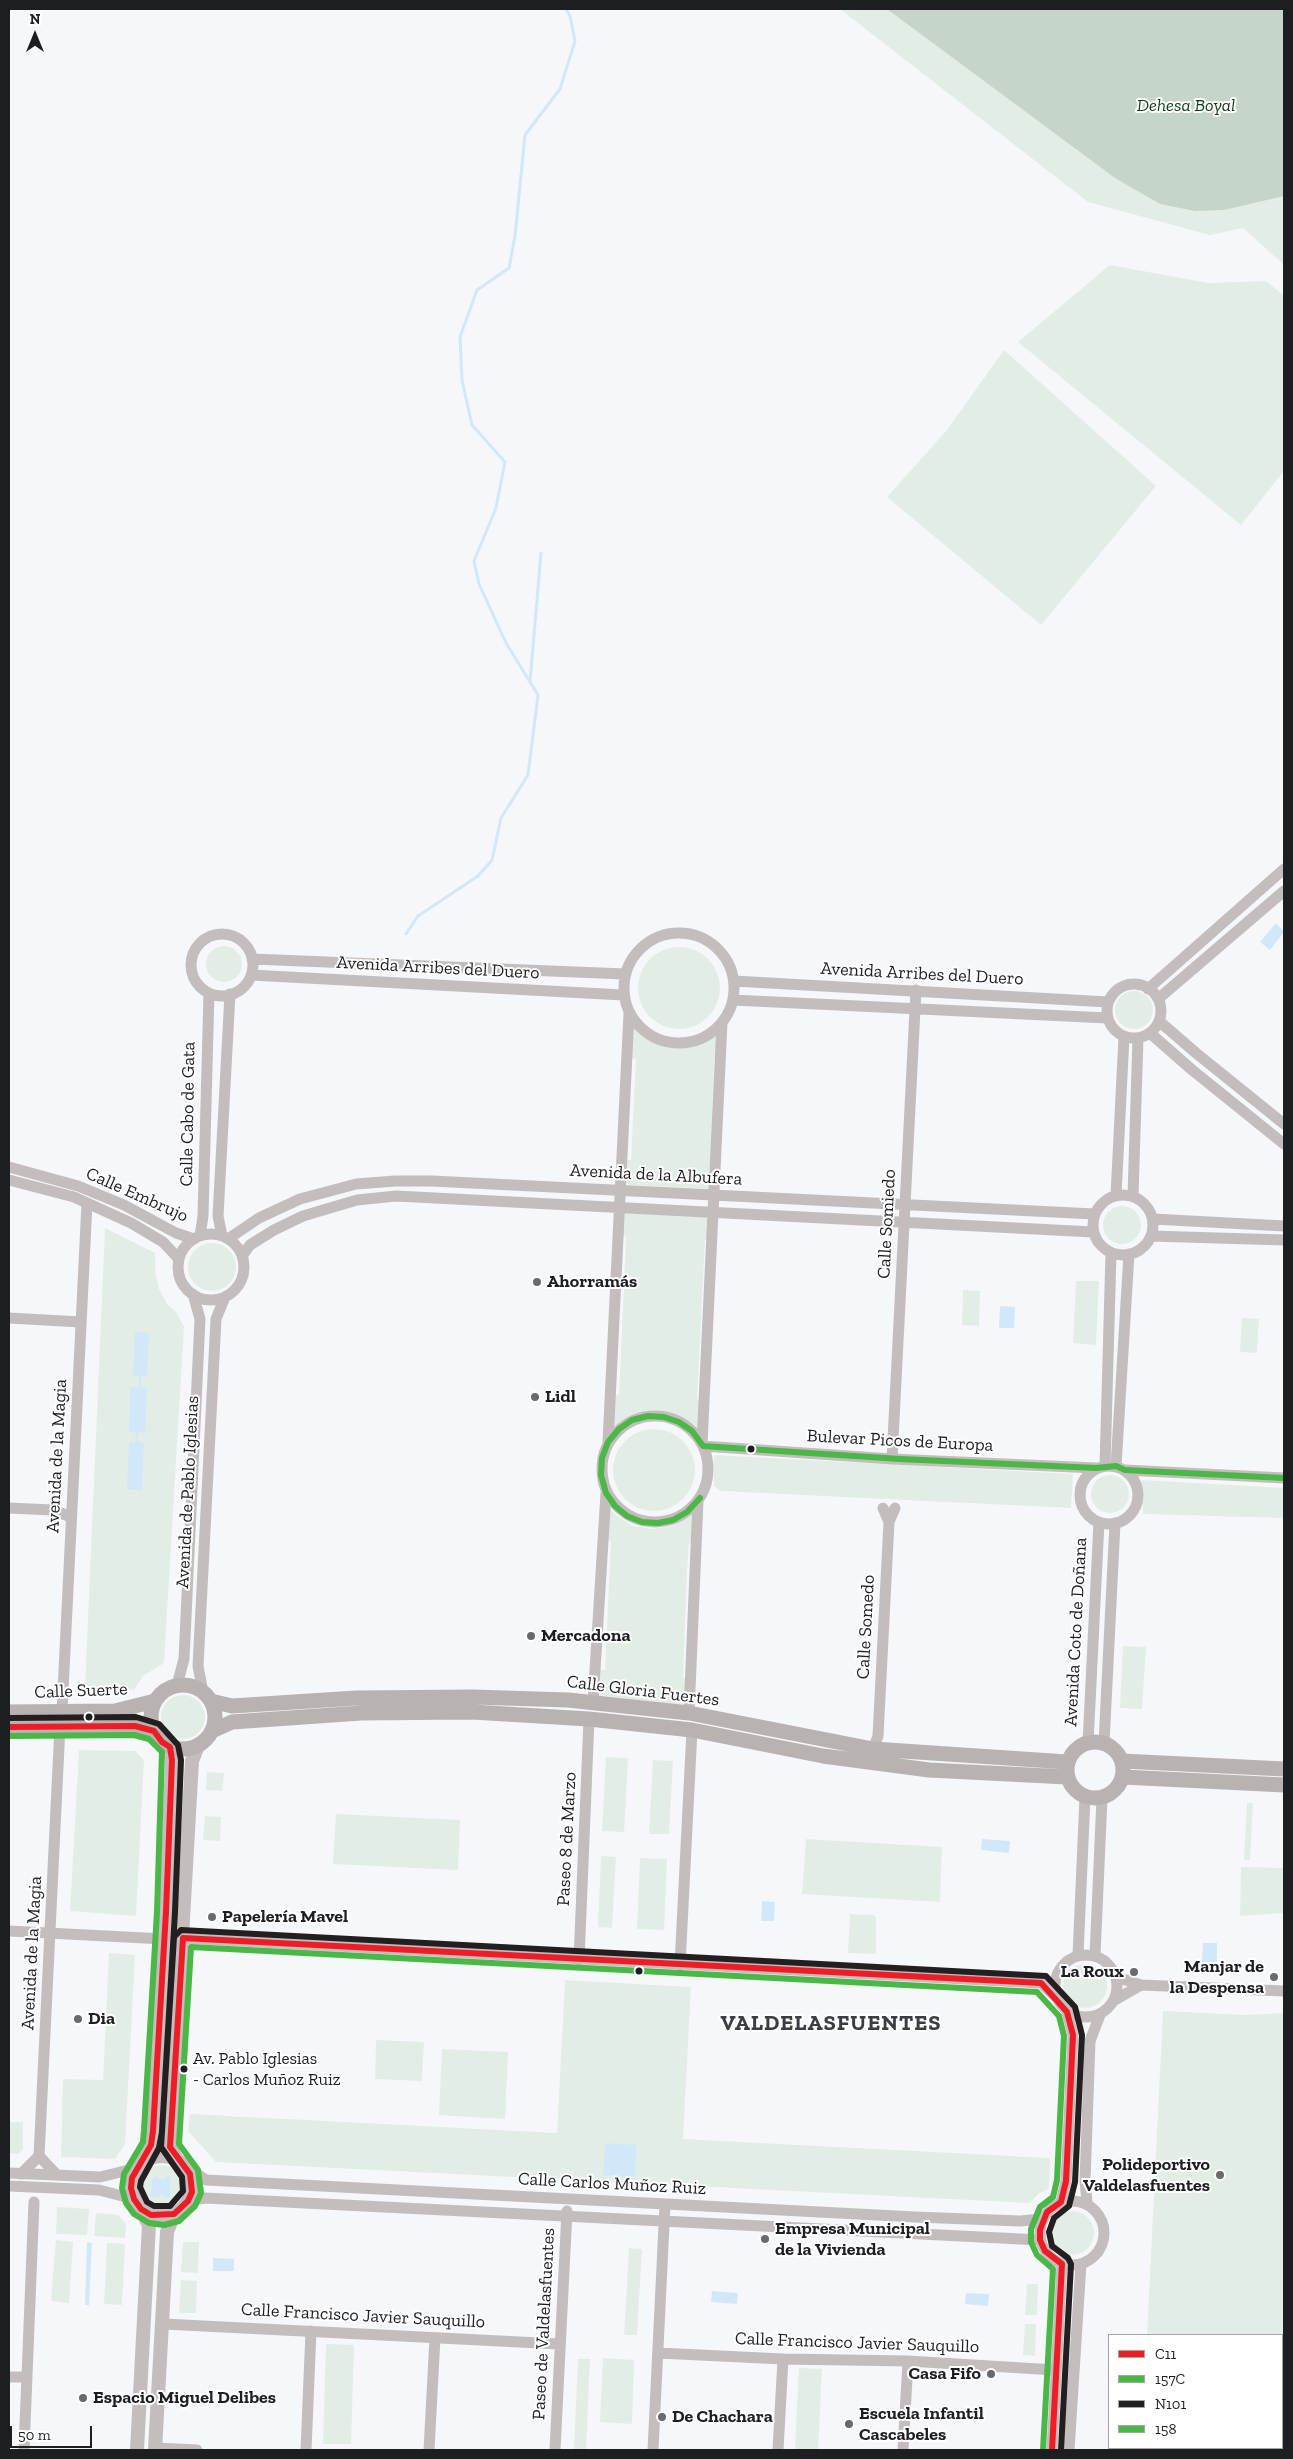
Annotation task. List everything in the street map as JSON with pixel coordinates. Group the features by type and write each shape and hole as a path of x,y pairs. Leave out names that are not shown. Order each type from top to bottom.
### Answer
{"main road":[{"path":"187,1685 207,1696 215,1716 212,1731 198,1746 183,1750 170,1747 162,1742 154,1732 151,1716 155,1701 165,1690 187,1685"},
{"name":"Calle Gloria Fuertes","path":"207,1696 232,1706 356,1698 463,1697 593,1702 689,1713 879,1745 1067,1770"},
{"name":"Calle Suerte","path":"9,1712 116,1711 135,1708 155,1701"},
{"name":"Calle Gloria Fuertes","path":"212,1731 232,1722 360,1713 472,1712 589,1719 692,1730 822,1756 903,1767 1067,1770"},
{"name":"Calle Suerte","path":"9,1727 135,1726 154,1732"},
{"path":"1088,1742 1104,1743 1116,1752 1122,1761 1123,1777 1114,1792 1102,1798 1085,1797 1067,1770 1074,1750 1088,1742"},
{"path":"1122,1761 1284,1769"},
{"path":"1123,1777 1284,1785"}],"street":[{"path":"1148,989 1284,869"},
{"path":"1158,999 1284,891"},
{"path":"593,1702 606,1493 600,1468 608,1442 629,1013 624,995 625,974 633,957 646,943 663,935 682,933 701,937 716,948 728,963 734,981 733,1000 722,1023 703,1445"},
{"path":"223,934 233,936 242,941 252,959 251,975 239,990 230,994 223,996 208,992 194,978 191,968 196,948 203,940 212,935 223,934"},
{"name":"Avenida Arribes del Duero","path":"252,959 625,974"},
{"name":"Avenida Arribes del Duero","path":"251,975 624,995"},
{"name":"Avenida Arribes del Duero","path":"734,981 1108,1002"},
{"path":"1141,985 1158,999 1160,1006 1159,1021 1150,1033 1138,1038 1124,1036 1116,1032 1107,1018 1108,1002 1118,989 1125,986 1141,985"},
{"name":"Calle Somiedo","path":"892,1459 916,990"},
{"name":"Calle Cabo de Gata","path":"197,1237 203,1216 208,992"},
{"name":"Calle Cabo de Gata","path":"225,1237 218,1216 230,994"},
{"name":"Avenida Arribes del Duero","path":"733,1000 1107,1018"},
{"path":"629,1013 640,1028 655,1038 673,1043 691,1042 708,1035 722,1023"},
{"path":"1159,1021 1196,1054 1284,1124"},
{"path":"1150,1033 1191,1070 1284,1144"},
{"path":"1116,1195 1124,1036"},
{"path":"1133,1196 1138,1038"},
{"name":"Calle Embrujo","path":"9,1167 78,1186 124,1205 171,1230 197,1237"},
{"name":"Calle Embrujo","path":"9,1180 87,1203 131,1223 163,1242 179,1259"},
{"name":"Avenida de la Albufera","path":"225,1237 259,1218 300,1199 356,1184 432,1181 1094,1214"},
{"path":"1116,1195 1133,1196 1146,1205 1153,1219 1151,1236 1146,1244 1129,1254 1111,1253 1097,1241 1094,1232 1094,1214 1099,1206 1116,1195"},
{"name":"Avenida de la Albufera","path":"242,1256 250,1245 274,1230 303,1216 357,1200 396,1196 431,1196 620,1208 1094,1232"},
{"name":"Avenida de la Magia","path":"62,1711 87,1203"},
{"path":"1153,1219 1284,1226"},
{"path":"211,1234 225,1237 237,1246 242,1256 243,1275 239,1284 225,1297 214,1300 203,1299 192,1294 180,1279 179,1259 187,1244 197,1237 211,1234"},
{"path":"1151,1236 1284,1240"},
{"path":"1100,1467 1111,1253"},
{"path":"1129,1254 1121,1468 1136,1484 1136,1505 1125,1519 1115,1523 1099,1522 1090,1518 1081,1505 1079,1492 1084,1478 1100,1467 1121,1468 1284,1478"},
{"name":"Avenida de Pablo Iglesias","path":"176,1686 183,1665 200,1319 192,1294"},
{"name":"Avenida de Pablo Iglesias","path":"207,1696 198,1666 216,1319 225,1297"},
{"path":"9,1318 81,1322"},
{"path":"606,1493 615,1506 627,1516 642,1522 658,1523 674,1520 688,1512 698,1500 708,1478 707,1456 703,1445 692,1431 679,1422 656,1416 632,1420 619,1429 608,1442"},
{"name":"Bulevar Picos de Europa","path":"703,1445 892,1459 1100,1467"},
{"path":"689,1713 698,1500"},
{"path":"9,1508 53,1510 71,1517"},
{"path":"883,1508 889,1522"},
{"name":"Calle Somedo","path":"879,1745 889,1522 895,1508"},
{"name":"Avenida Coto de Doñana","path":"1088,1742 1099,1522"},
{"name":"Avenida Coto de Doñana","path":"1104,1743 1115,1523"},
{"name":"Paseo 8 de Marzo","path":"579,1960 589,1719"},
{"name":"Avenida de la Magia","path":"39,2156 60,1726"},
{"path":"680,1965 692,1730"},
{"path":"197,2450 155,2449 164,2324 167,2232 174,2214 188,2201 192,2183 170,2147 192,1761 198,1746"},
{"path":"137,2450 149,2226 131,2188 132,2178 151,2145 152,2137 164,1939 172,1760 170,1747"},
{"path":"1078,1955 1085,1797"},
{"path":"1095,1956 1102,1798"},
{"path":"9,1931 164,1939"},
{"path":"183,1938 1041,1984 1057,1998 1067,2012 1073,2035 1066,2181 1061,2202"},
{"path":"1041,1984 1068,1960 1078,1955 1095,1956 1107,1962 1117,1977 1118,1989 1115,2000"},
{"path":"1057,1998 1055,1984 1059,1969"},
{"path":"1117,1977 1141,1985 1284,1991"},
{"path":"1067,2012 1083,2018 1100,2015 1115,2000 1141,1985"},
{"path":"1087,2202 1074,2200 1061,2202 1047,2212 1042,2219 1040,2240 1045,2251 1062,2264 1081,2264 1097,2254 1103,2244 1104,2233 1101,2218 1087,2202 1085,2181 1090,2041 1100,2015"},
{"path":"21,2174 39,2156 57,2175"},
{"path":"9,2173 100,2177 140,2165 159,2156 181,2163"},
{"name":"Calle Carlos Muñoz Ruiz","path":"181,2163 206,2180 665,2205 1016,2221 1042,2219"},
{"path":"9,2186 112,2191 138,2204 151,2215 163,2216 174,2214"},
{"path":"22,2187 34,2202 24,2450"},
{"path":"34,2202 52,2188"},
{"name":"Calle Carlos Muñoz Ruiz","path":"188,2201 205,2198 1040,2240"},
{"name":"Paseo de Valdelasfuentes","path":"555,2450 567,2199"},
{"path":"653,2450 665,2205"},
{"path":"1052,2450 1062,2264"},
{"path":"1069,2450 1081,2264"},
{"name":"Calle Francisco Javier Sauquillo","path":"164,2324 560,2344"},
{"path":"306,2450 311,2331"},
{"path":"429,2450 435,2338"},
{"name":"Calle Francisco Javier Sauquillo","path":"658,2353 908,2362 1055,2370"},
{"path":"778,2450 783,2359"},
{"path":"903,2450 908,2362"},
{"path":"9,2377 27,2377"}],"green space":[{"name":"Dehesa Boyal","path":"840,9 1284,9 1284,265 1243,228 1210,235 1088,202"},
{"name":"Dehesa Boyal","path":"887,9 1284,9 1284,196 1224,210 1195,211 1160,204 1115,178"},
{"path":"1110,265 1208,283 1266,281 1284,296 1284,471 1241,525 1018,342"},
{"path":"1004,350 1156,486 1041,625 887,497 947,430"},
{"path":"224,946 231,947 237,951 241,957 241,971 237,977 231,981 224,982 217,981 211,977 207,971 206,964 207,957 211,951 217,947"},
{"path":"679,947 695,950 708,959 717,972 720,988 717,1004 708,1017 695,1026 679,1029 663,1026 650,1017 641,1004 638,988 641,972 650,959 663,950"},
{"path":"1134,991 1147,997 1153,1010 1147,1023 1134,1029 1121,1023 1115,1010 1121,997"},
{"path":"633,1026 656,1042 672,1046 692,1045 711,1037 718,1030 714,1062 709,1189 630,1185 626,1182 627,1160 631,1160 636,1059 631,1058"},
{"path":"1122,1206 1136,1211 1141,1225 1136,1239 1122,1244 1108,1239 1103,1225 1108,1211"},
{"path":"625,1212 711,1216 710,1239 705,1240 697,1399 700,1400 699,1431 682,1418 659,1411 636,1414 613,1428 614,1396 619,1395 626,1237 622,1236"},
{"path":"105,1228 155,1253 155,1272 159,1289 167,1304 176,1312 184,1327 164,1663 143,1676 134,1690 85,1687"},
{"path":"212,1243 221,1245 229,1250 234,1258 236,1267 234,1276 229,1284 221,1289 212,1291 203,1289 195,1284 190,1276 188,1267 190,1258 195,1250 203,1245"},
{"path":"1076,1281 1099,1281 1096,1345 1073,1343"},
{"path":"963,1290 980,1291 979,1326 962,1325"},
{"path":"1242,1318 1259,1319 1257,1353 1240,1352"},
{"path":"646,1429 662,1429 677,1436 688,1447 695,1462 692,1486 683,1499 662,1511 646,1511 631,1504 620,1493 613,1478 613,1462 620,1447 631,1436"},
{"path":"714,1455 1073,1474 1071,1508 721,1491 714,1486"},
{"path":"1110,1475 1117,1476 1123,1481 1128,1487 1128,1501 1123,1507 1117,1512 1110,1513 1103,1512 1097,1507 1092,1501 1091,1494 1092,1487 1097,1481 1103,1476"},
{"path":"1142,1480 1284,1488 1284,1518 1143,1514"},
{"path":"608,1507 616,1515 633,1526 652,1529 673,1526 694,1512 693,1543 689,1543 687,1572 683,1678 686,1679 684,1706 600,1695 600,1670 605,1670 611,1541 607,1540"},
{"path":"1123,1646 1146,1647 1142,1709 1120,1708"},
{"path":"187,1695 199,1701 204,1708 204,1726 199,1733 192,1738 179,1739 171,1736 164,1729 161,1713 164,1705 171,1698"},
{"path":"79,1750 135,1751 144,1760 136,1916 70,1911"},
{"path":"606,1757 628,1758 624,1832 602,1831"},
{"path":"653,1760 673,1761 669,1834 649,1834"},
{"path":"207,1772 224,1773 222,1791 206,1790"},
{"path":"1247,1803 1253,1803 1250,1860 1244,1860"},
{"path":"336,1814 460,1820 458,1870 333,1864"},
{"path":"205,1816 221,1817 220,1841 203,1840"},
{"path":"806,1839 942,1847 940,1902 802,1894"},
{"path":"601,1856 616,1857 612,1928 598,1927"},
{"path":"640,1858 667,1859 664,1930 637,1929"},
{"path":"1241,1867 1284,1868 1284,1913 1240,1916"},
{"path":"850,1914 873,1915 876,1917 876,1954 848,1953"},
{"path":"109,1953 135,1955 125,2144 115,2159 61,2157 63,2079 103,2080"},
{"path":"1089,1964 1101,1970 1106,1977 1106,1995 1101,2002 1094,2007 1081,2008 1073,2005 1066,1998 1063,1982 1066,1974 1073,1967"},
{"path":"565,1980 691,1987 683,2139 1050,2158 1049,2189 1038,2194 1030,2203 216,2162 188,2131 190,2114 557,2133"},
{"name":"Polideportivo Valdelasfuentes","path":"1163,2011 1246,2015 1284,2013 1284,2450 1194,2449 1283,2449 1283,2334 1147,2334"},
{"path":"376,2040 424,2042 422,2081 375,2079"},
{"path":"442,2049 508,2052 505,2119 439,2115"},
{"path":"9,2122 23,2122 23,2149 18,2154 9,2153"},
{"path":"165,2165 177,2171 182,2178 182,2196 177,2203 170,2208 157,2209 149,2206 142,2199 139,2183 142,2175 149,2168"},
{"path":"57,2207 89,2209 87,2235 56,2234"},
{"path":"1068,2211 1076,2211 1088,2217 1094,2233 1088,2249 1076,2255 1068,2255 1056,2249 1050,2237 1050,2229 1056,2217"},
{"path":"96,2213 118,2215 126,2224 125,2238 94,2236"},
{"path":"56,2240 73,2242 69,2303 51,2301"},
{"path":"183,2242 199,2242 198,2273 181,2272"},
{"path":"107,2243 125,2244 122,2305 104,2304"},
{"path":"629,2248 642,2249 637,2335 624,2335"},
{"path":"181,2280 197,2281 196,2313 179,2313"},
{"path":"1027,2284 1038,2284 1037,2315 1025,2315"},
{"path":"1025,2324 1036,2324 1035,2356 1023,2355"},
{"path":"326,2344 354,2345 351,2444 323,2444"},
{"path":"603,2358 634,2360 632,2424 600,2422"},
{"path":"578,2359 590,2359 586,2450 574,2450"},
{"path":"799,2368 822,2369 818,2450 795,2450"}],"water":[{"path":"1276,923 1284,932 1270,950 1260,942"},
{"path":"1000,1306 1015,1307 1014,1328 999,1328"},
{"path":"135,1332 149,1333 147,1376 141,1377 141,1388 147,1388 145,1432 138,1433 138,1442 144,1442 142,1490 127,1489 129,1442 135,1442 136,1433 129,1432 130,1387 139,1387 139,1376 133,1376"},
{"path":"982,1839 1010,1841 1009,1853 981,1850"},
{"path":"762,1901 775,1902 774,1921 761,1921"},
{"path":"1203,1943 1217,1943 1217,1963 1202,1962"},
{"path":"605,2143 636,2145 635,2177 603,2175"},
{"path":"155,2176 163,2180 168,2176 171,2178 169,2190 171,2194 169,2198 162,2195 154,2198 150,2195 153,2185 151,2180"},
{"path":"87,2242 92,2243 89,2305 85,2305"},
{"path":"213,2258 234,2259 234,2271 213,2271"},
{"path":"712,2291 738,2293 737,2304 711,2302"},
{"path":"966,2293 989,2294 988,2306 965,2304"}],"waterway":[{"path":"406,934 418,916 478,876 492,860 501,818 528,775 538,695 506,643 479,584 474,561 496,508 505,462 472,425 462,380 460,337 477,290 509,268 515,236 525,135 560,89 575,41 570,16 566,9"},
{"path":"530,682 541,553"}],"transit line":[{"name":"158","path":"700,1498 687,1512 673,1520 658,1523 642,1522 627,1516 615,1506 606,1493 601,1475 602,1458 608,1442 619,1429 632,1420 648,1416 664,1417 679,1422 692,1431 703,1446 900,1459 1096,1468 1116,1466 1125,1470 1284,1478"},
{"name":"N101","path":"9,1718 136,1717 159,1724 178,1745 181,1760 175,1912 162,2132 159,2148 141,2181 140,2187 147,2202 154,2206 170,2206 183,2191 182,2177 161,2147 174,1937 181,1930 1046,1976 1075,2007 1082,2035 1075,2182 1069,2206 1054,2218 1049,2232 1052,2246 1068,2258 1071,2264 1061,2450"},
{"name":"C11","path":"9,1727 135,1726 154,1731 162,1742 170,1747 172,1760 166,1912 153,2131 151,2145 132,2178 131,2188 134,2199 141,2209 151,2215 174,2214 188,2201 192,2192 190,2174 170,2147 183,1938 1041,1983 1067,2012 1073,2035 1066,2181 1061,2202 1047,2212 1040,2230 1040,2240 1045,2251 1062,2264 1052,2450"},
{"name":"157C","path":"9,1736 134,1735 149,1739 162,1752 157,1912 143,2142 124,2174 122,2188 126,2203 134,2214 149,2223 164,2225 179,2221 195,2206 201,2193 198,2170 179,2144 191,1947 1037,1992 1059,2016 1064,2036 1057,2180 1053,2197 1040,2207 1031,2229 1031,2242 1037,2255 1053,2269 1043,2450"}],"place":[{"name":"Ahorramás","path":"537,1282"},
{"name":"Lidl","path":"535,1397"},
{"name":"Mercadona","path":"531,1636"},
{"name":"Papelería Mavel","path":"212,1917"},
{"name":"La Roux","path":"1134,1972"},
{"name":"Manjar de la Despensa","path":"1274,1977"},
{"name":"Dia","path":"78,2019"},
{"name":"Av. Pablo Iglesias - Carlos Muñoz Ruiz","path":"184,2069"},
{"name":"Polideportivo Valdelasfuentes","path":"1220,2175"},
{"name":"Empresa Municipal de la Vivienda","path":"765,2239"},
{"name":"Casa Fifo","path":"991,2374"},
{"name":"Espacio Miguel Delibes","path":"83,2398"},
{"name":"De Chachara","path":"662,2417"},
{"name":"Escuela Infantil Cascabeles","path":"849,2424"}],"district":[{"name":"VALDELASFUENTES","path":"831,2024"}]}
